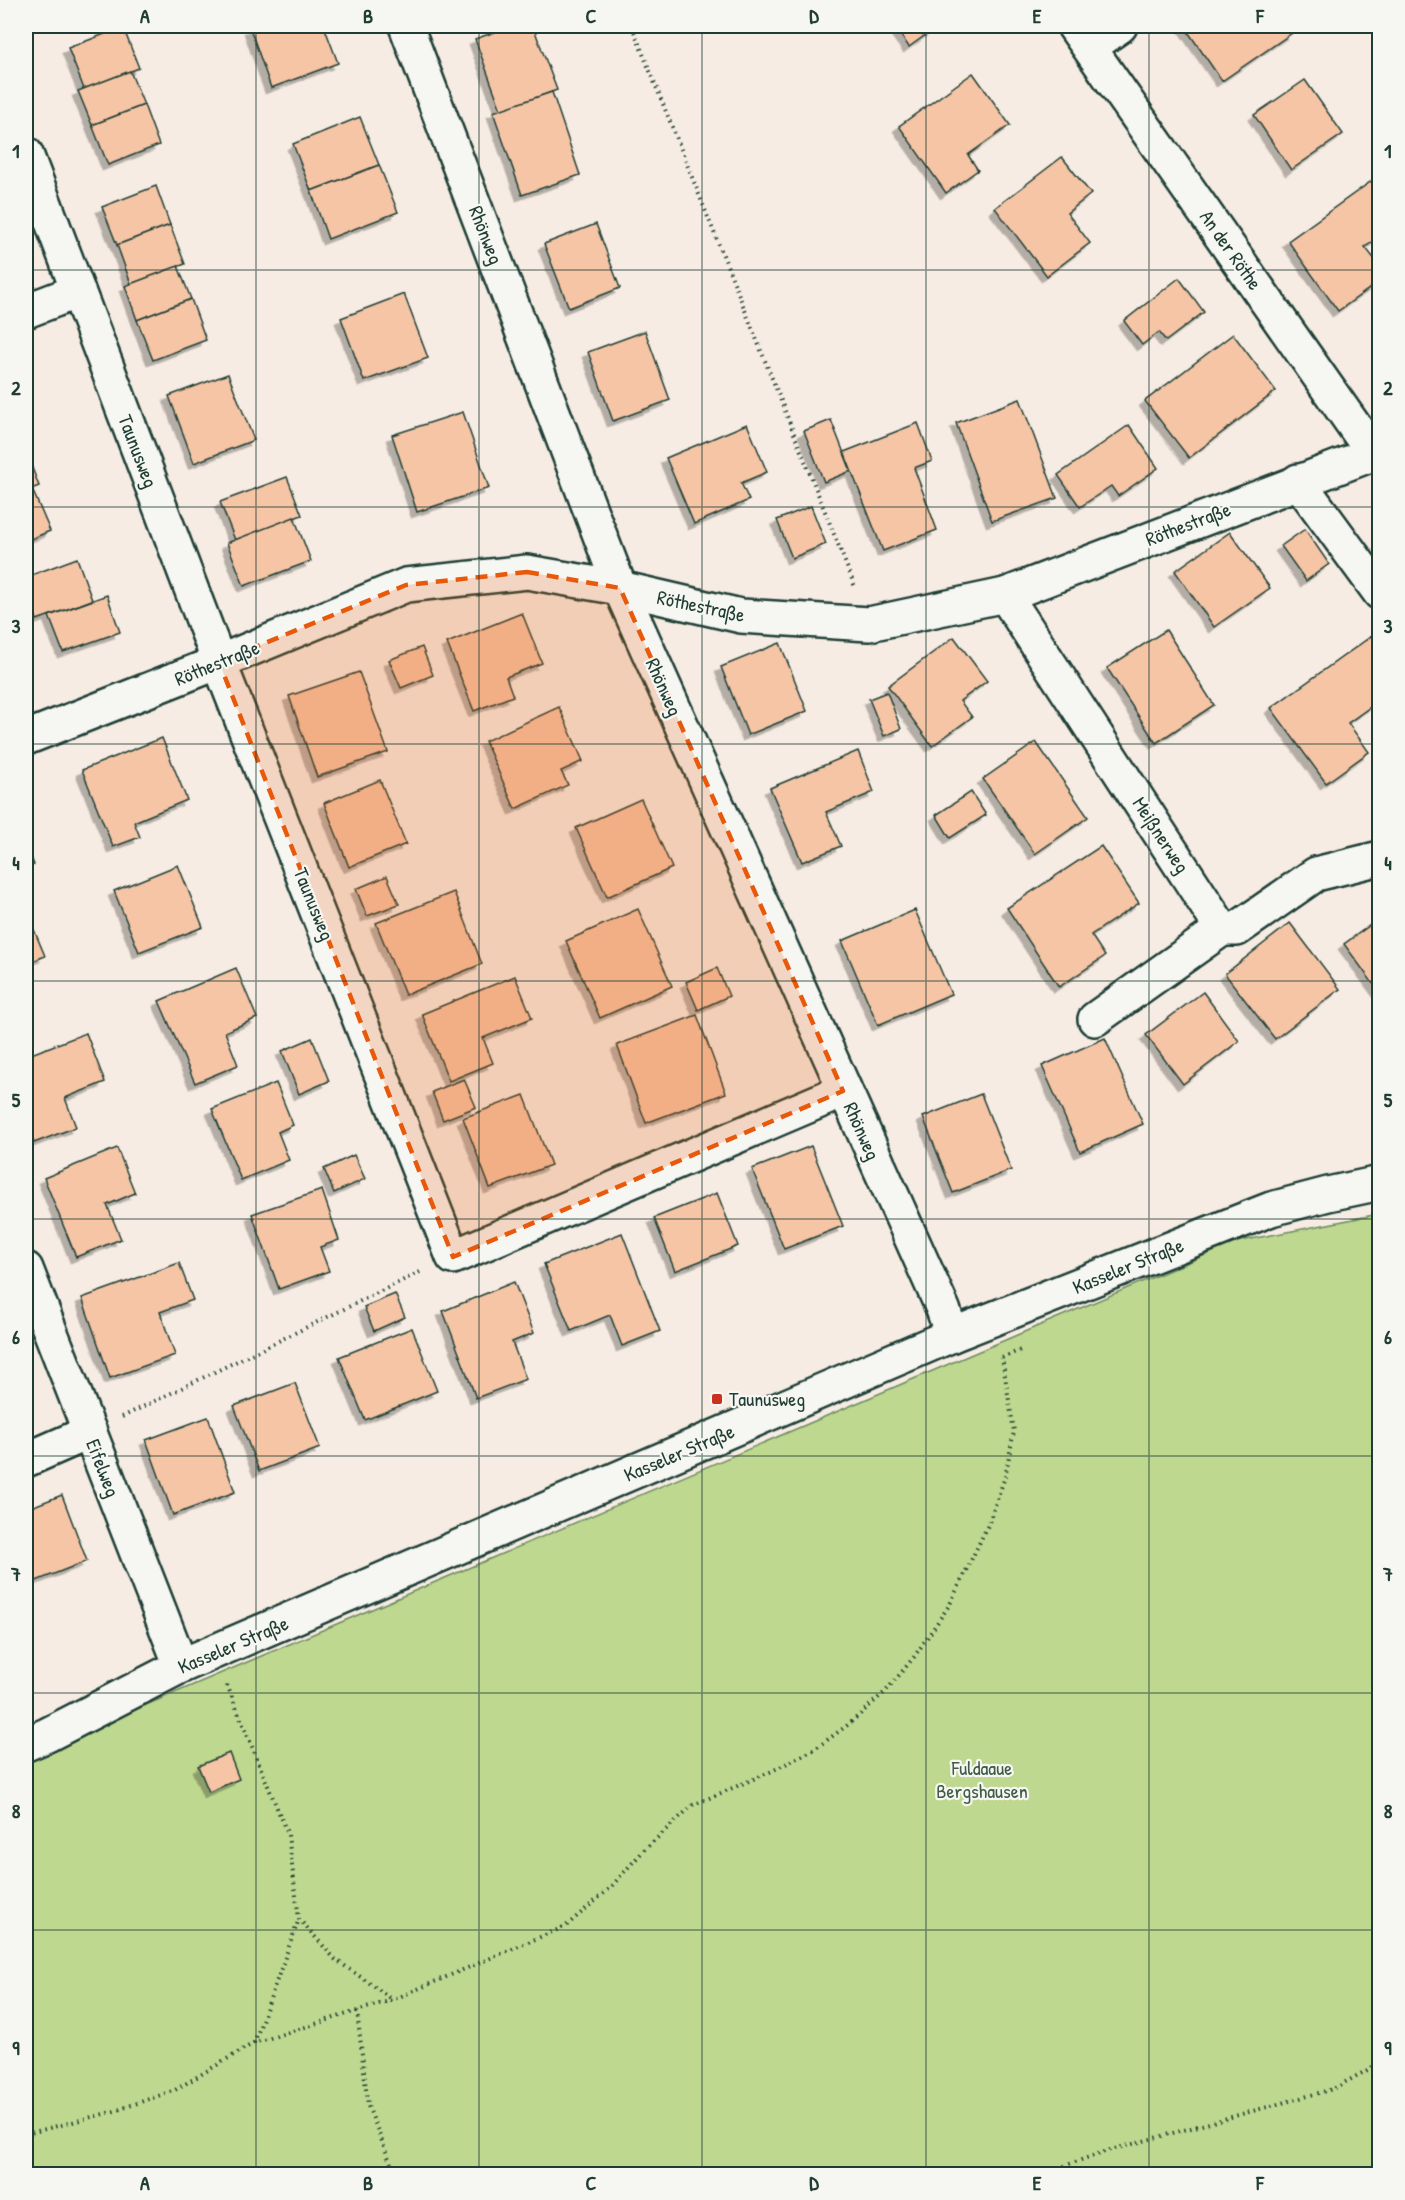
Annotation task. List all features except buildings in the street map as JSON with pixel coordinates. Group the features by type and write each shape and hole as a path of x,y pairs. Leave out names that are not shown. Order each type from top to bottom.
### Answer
{"street":[{"name":"Rhönweg","path":"406,26 620,588 843,1091 943,1309 952,1335"},
{"name":"An der Röthe","path":"1120,26 1082,36 1376,452"},
{"name":"Taunusweg","path":"26,154 219,662 453,1257"},
{"path":"26,290 74,282"},
{"path":"26,311 74,282"},
{"name":"Röthestraße","path":"26,738 406,585 527,572 620,588 741,616 869,624 1005,595 1376,452"},
{"path":"1298,482 1380,593"},
{"name":"Meißnerweg","path":"1005,595 1222,928"},
{"path":"1095,1019 1222,928 1237,929 1317,874 1378,858"},
{"path":"453,1257 843,1091"},
{"name":"Kasseler Straße","path":"26,1744 182,1666 952,1335 1271,1209 1380,1183"},
{"name":"Eifelweg","path":"26,1269 182,1666"},
{"path":"26,1460 90,1432"}],"path":[{"path":"632,26 869,624"},
{"path":"90,1432 453,1257"},
{"path":"26,2134 115,2111 175,2090 254,2043 392,2000 566,1926 609,1889 644,1850 693,1805 772,1772 814,1749 849,1724 886,1690 914,1657 950,1604 988,1525 1005,1477 1014,1431 1002,1358"},
{"path":"214,1653 288,1834 298,1920 254,2043"},
{"path":"298,1920 335,1959 392,2000"},
{"path":"357,2011 368,2106 395,2175"},
{"path":"1041,2175 1107,2151 1333,2088 1380,2063"}],"highlighted area":[{"path":"527,572 620,588 843,1091 453,1257 219,662 406,585"}],"green space":[{"name":"Fuldaaue Bergshausen","path":"1379,1214 1379,2174 26,2174 26,1756 1236,1242"}],"place":[{"name":"Taunusweg","path":"717,1399"}]}
